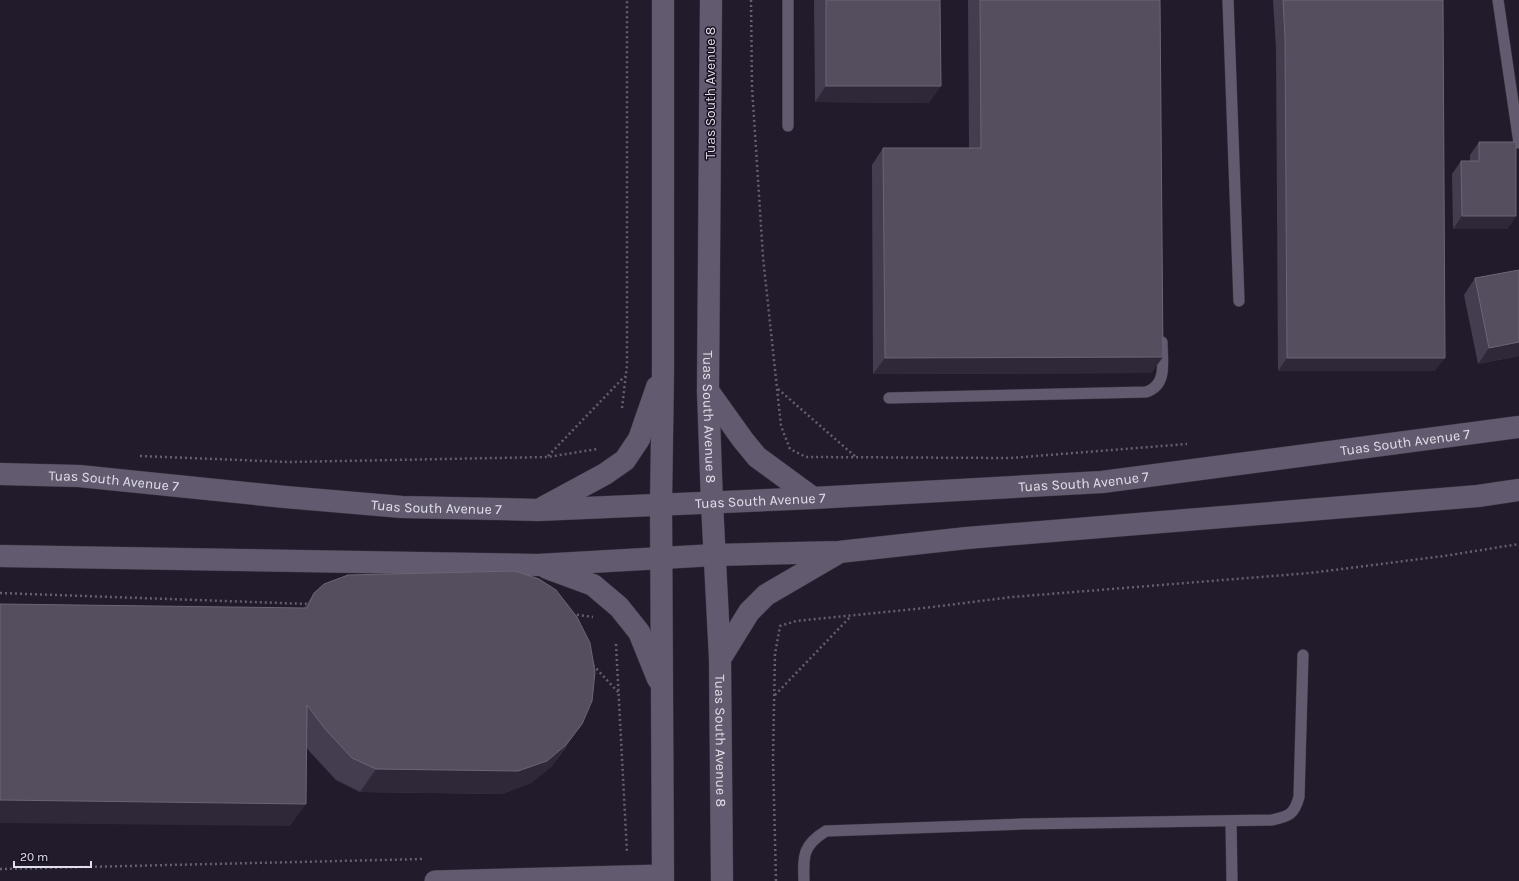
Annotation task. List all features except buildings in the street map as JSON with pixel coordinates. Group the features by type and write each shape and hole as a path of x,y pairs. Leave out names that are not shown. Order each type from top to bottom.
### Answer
{"street":[{"path":"435,881 628,876 662,878 661,504 663,370 663,0"},
{"name":"Tuas South Avenue 8","path":"711,0 708,391 720,659 722,881"},
{"path":"539,510 604,474 625,460 638,439 663,370"},
{"path":"708,391 757,457 813,498"},
{"name":"Tuas South Avenue 7","path":"0,474 79,476 285,497 402,507 539,510 813,498 1102,482 1519,428"},
{"path":"0,556 538,565 715,555 839,552 983,537 1478,496 1519,490"},
{"path":"720,659 748,612 766,595 839,552"},
{"path":"538,565 593,585 619,607 639,632 662,689"}],"lane":[{"path":"788,0 788,126"},
{"path":"1228,0 1239,300"},
{"path":"1498,0 1519,143"},
{"path":"889,398 1146,392 1153,390 1159,384 1163,371 1162,332"},
{"path":"804,881 805,851 814,838 826,831 1038,824 1272,820 1286,817 1296,809 1299,797 1302,655"},
{"path":"1231,821 1232,881"}],"path":[{"path":"622,413 627,365 627,0"},
{"path":"750,0 752,86 761,226 781,426 790,449 806,457 1011,458 1188,444"},
{"path":"548,457 625,375"},
{"path":"777,388 858,458"},
{"path":"133,456 289,462 548,457 600,448"},
{"path":"776,881 773,759 775,654 780,626 796,621 916,609 1012,597 1310,573 1444,556 1519,544"},
{"path":"0,593 312,604"},
{"path":"570,614 596,618"},
{"path":"775,696 851,616"},
{"path":"614,638 616,645 628,876"},
{"path":"592,664 618,692"},
{"path":"0,869 428,859"}]}
